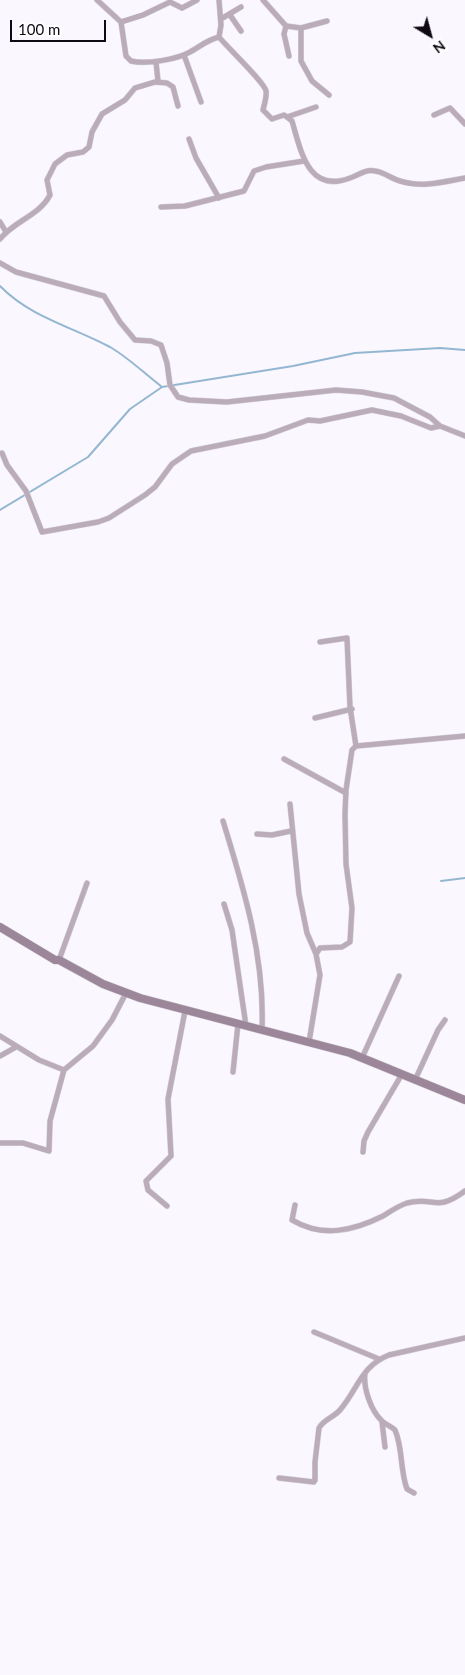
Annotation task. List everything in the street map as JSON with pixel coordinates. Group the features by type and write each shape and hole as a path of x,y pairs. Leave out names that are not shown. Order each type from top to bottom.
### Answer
{"street":[{"path":"97,0 121,22 128,59 139,62 156,62 184,55 207,40 219,37"},
{"path":"121,22 143,15 170,2 182,8 197,0"},
{"path":"219,0 221,19 219,37 245,67 262,81 266,91 262,110 267,116 272,119 284,115 292,121 304,161 318,179 327,181 350,178 369,170 378,171 403,182 418,186 465,178"},
{"path":"263,0 286,26 302,28 327,21"},
{"path":"221,19 241,8"},
{"path":"230,15 241,31"},
{"path":"286,26 284,34 289,56"},
{"path":"302,28 300,53 302,65 315,85 329,95"},
{"path":"184,55 200,102"},
{"path":"156,62 158,81"},
{"path":"0,239 6,232 46,204 50,195 47,180 50,172 61,158 83,152 89,146 92,132 102,114 124,100 135,88 158,81 170,84 178,106"},
{"path":"287,117 316,107"},
{"path":"434,115 450,108 465,124"},
{"path":"189,139 196,158 219,198"},
{"path":"161,207 185,206 244,191 254,171 266,167 304,161"},
{"path":"0,222 6,232"},
{"path":"0,263 25,275 104,296 120,322 135,340 150,341 161,345 167,363 170,385 178,397 189,400 227,402 336,390 362,392 394,398 430,417 440,426 465,436"},
{"path":"2,453 26,491 42,532 98,522 109,518 155,487 172,464 190,451 266,436 308,420 320,421 372,410 401,416 431,428 440,426"},
{"path":"320,642 348,638 356,746"},
{"path":"315,718 352,709"},
{"path":"316,954 317,950 325,947 342,947 350,942 352,936 352,908 346,858 346,793 352,750 356,746 465,736"},
{"path":"284,759 346,793"},
{"path":"290,804 291,831 303,915 316,954 320,979 309,1042"},
{"path":"223,821 250,910 261,984 262,1029"},
{"path":"258,834 272,835 291,831"},
{"path":"59,960 75,921 87,883"},
{"path":"224,904 232,930 242,1025 233,1072"},
{"path":"0,927 55,960 59,960 103,984 126,993 185,1011 262,1029 362,1058 465,1100"},
{"path":"362,1058 399,976"},
{"path":"0,1143 24,1143 49,1151 50,1121 64,1070 93,1046 112,1020 126,993"},
{"path":"167,1206 148,1190 146,1181 171,1156 168,1099 185,1011"},
{"path":"415,1080 438,1030 445,1020"},
{"path":"0,1036 16,1047 57,1069 64,1070"},
{"path":"0,1056 16,1047"},
{"path":"363,1152 364,1142 370,1129 402,1074"},
{"path":"295,1205 292,1220 312,1229 333,1232 368,1223 410,1202 445,1203 465,1191"},
{"path":"314,1332 379,1359"},
{"path":"278,1478 314,1481 314,1462 321,1424 340,1410 366,1370 379,1359 465,1338"},
{"path":"366,1370 364,1382 375,1412 382,1422 392,1427 397,1436 405,1485 407,1489 414,1493"},
{"path":"382,1422 384,1448"}],"waterway":[{"path":"0,286 12,297 38,314 117,351 162,387"},
{"path":"0,510 88,457 130,409 162,387 293,366 355,353 440,348 465,350"},
{"path":"441,881 465,878"}]}
